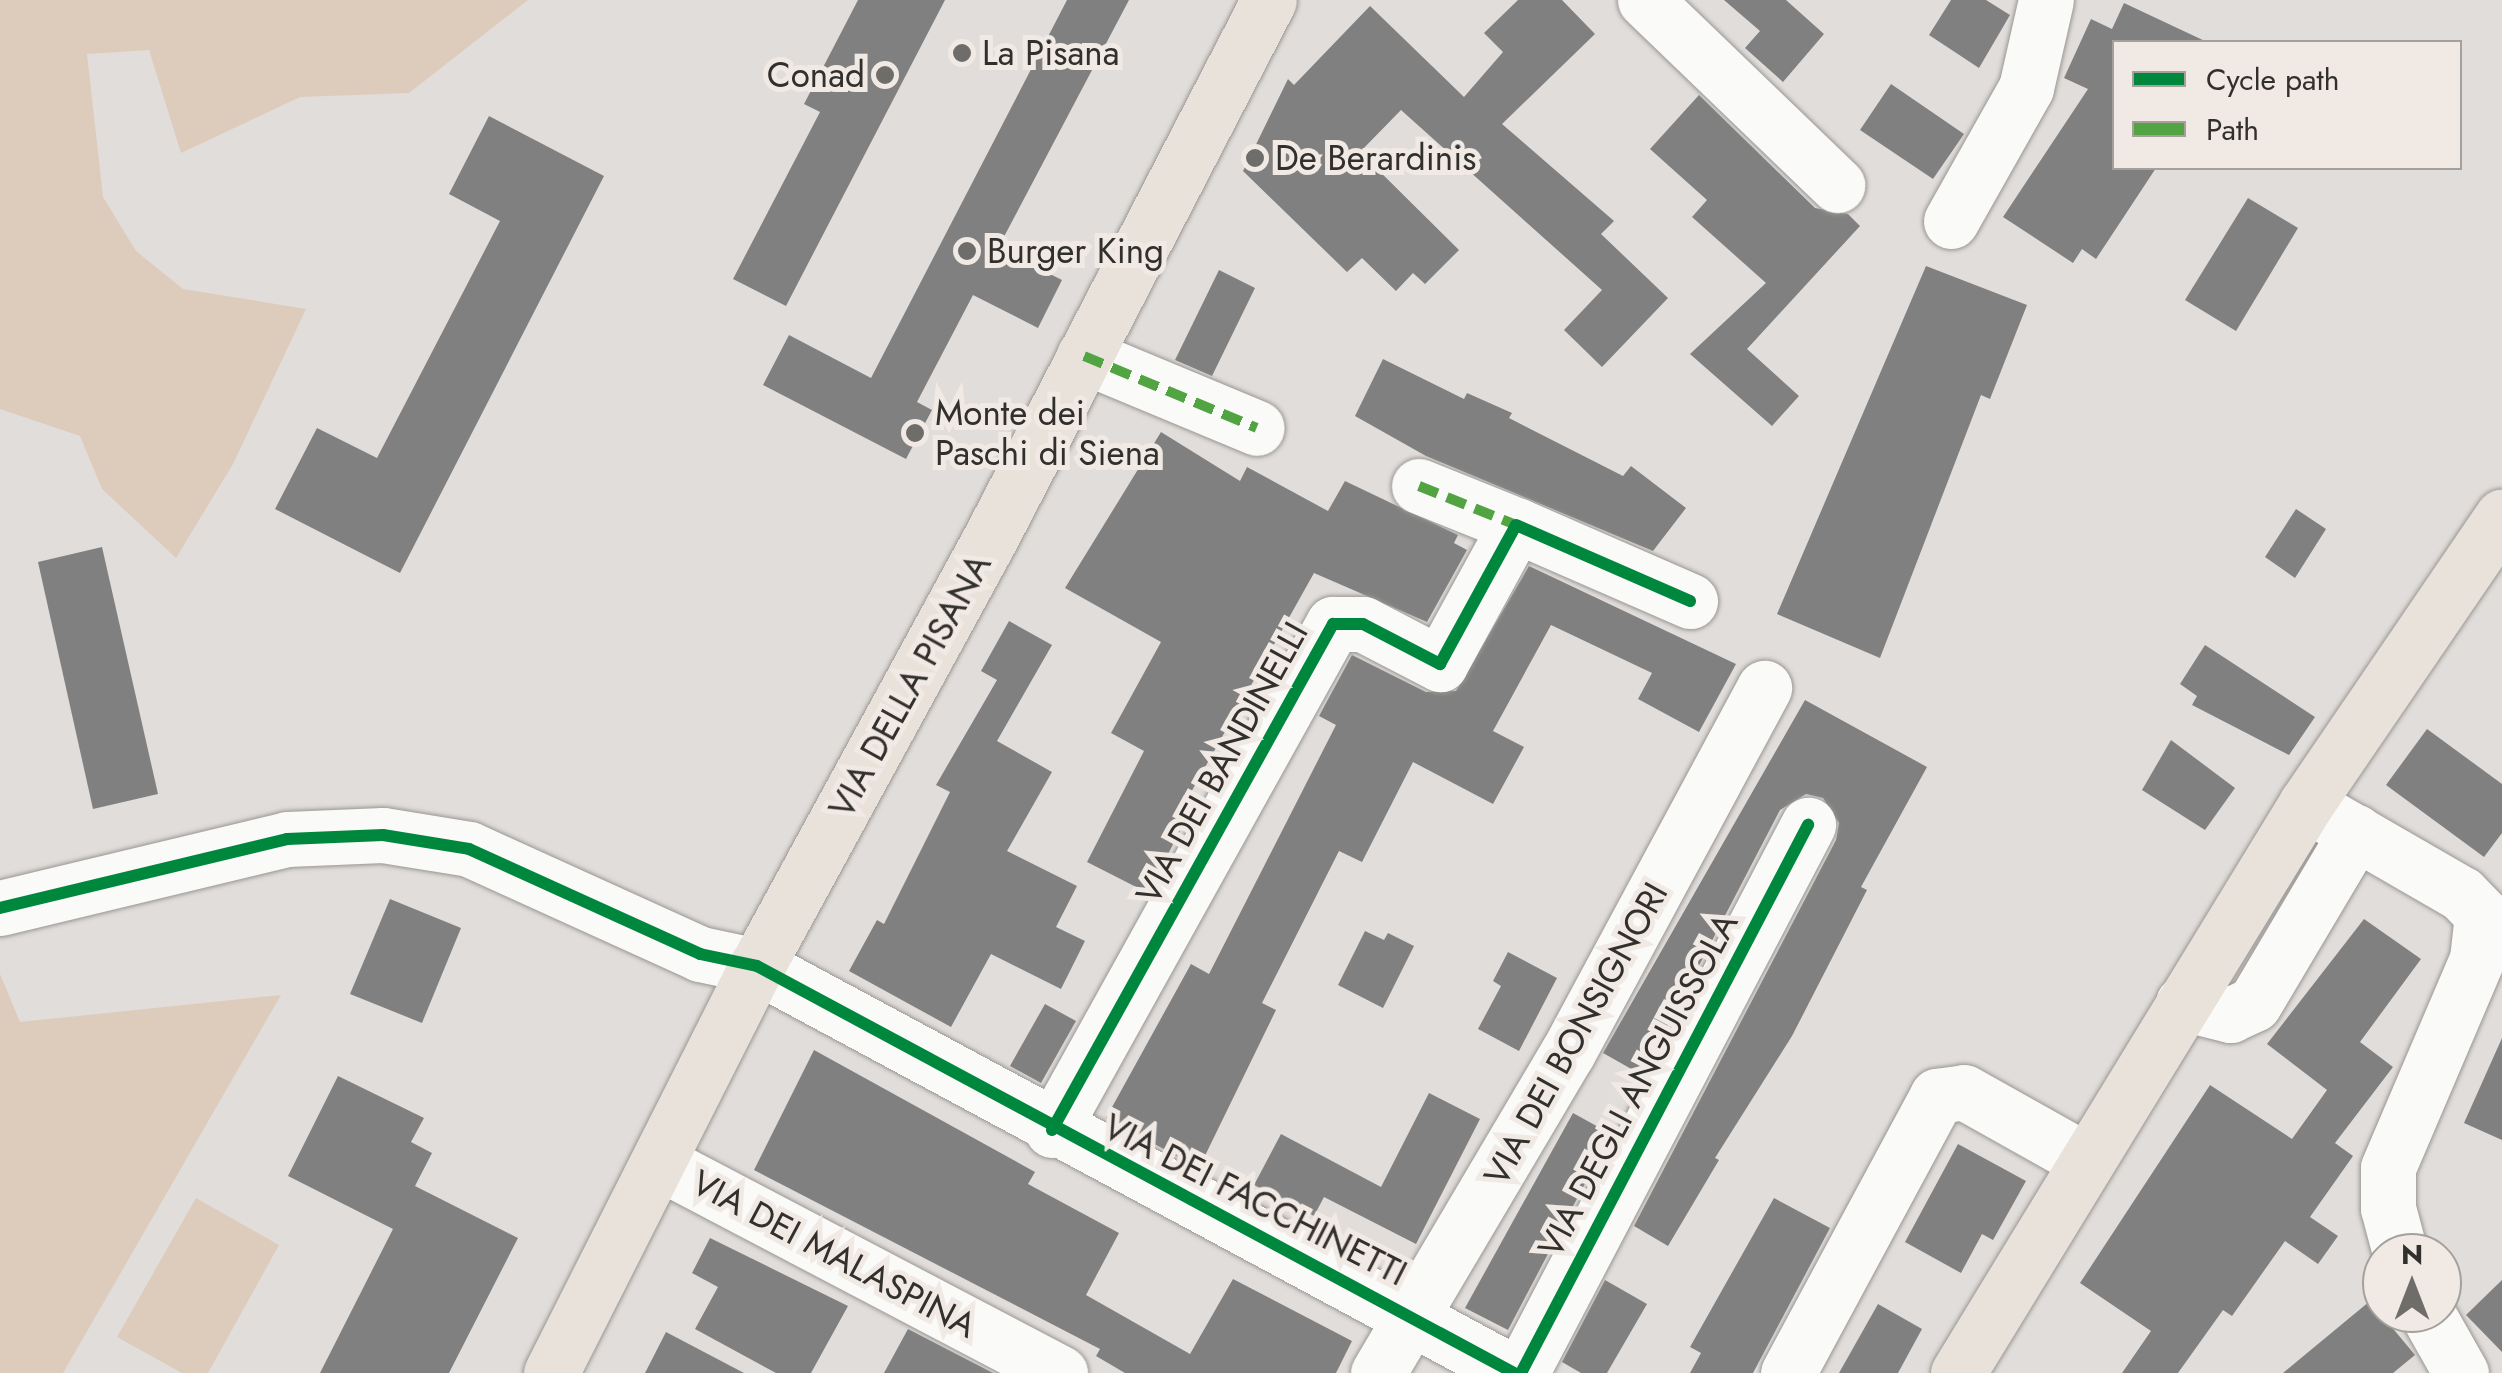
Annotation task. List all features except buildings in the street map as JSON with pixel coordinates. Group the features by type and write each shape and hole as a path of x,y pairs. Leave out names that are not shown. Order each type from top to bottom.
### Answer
{"main road":[{"name":"VIA DELLA PISANA","path":"551,1373 757,966 1084,356 1269,0"},
{"path":"1958,1373 2306,804 2502,517"}],"street":[{"path":"1645,0 1837,185"},
{"path":"1951,221 2026,88 2046,0"},
{"path":"1084,356 1256,428"},
{"path":"1418,486 1516,524 1690,602"},
{"name":"VIA DEI BANDINELLI","path":"1052,1130 1333,624 1362,624 1440,664 1516,524"},
{"name":"VIA DEI BONSIGNORI","path":"1378,1373 1567,1054 1764,688"},
{"path":"2306,804 2462,894 2484,927 2469,980 2392,1156 2386,1194 2395,1233"},
{"name":"VIA DEGLI ANGUISSOLA","path":"1517,1373 1808,825"},
{"path":"2182,1003 2230,1015 2254,1004 2356,832"},
{"name":"VIA DEI FACCHINETTI","path":"0,908 286,838 383,835 470,849 700,954 757,966 1052,1130 1413,1315 1517,1373"},
{"path":"1788,1373 1938,1096 1964,1092 2085,1160"},
{"name":"VIA DEI MALASPINA","path":"660,1163 1060,1373"},
{"path":"2438,1333 2460,1373"}],"shaded area":[{"path":"0,0 528,0 409,93 300,97 181,153 149,50 87,54 103,197 136,251 183,289 306,309 233,464 176,558 102,489 80,436 0,409"},
{"path":"0,974 20,1022 281,995 63,1373 0,1373"},
{"path":"196,1198 279,1245 208,1373 182,1373 117,1337"}],"marked path":[{"path":"1084,356 1257,428"},
{"path":"1419,486 1516,525"}],"cycle path":[{"path":"1052,1130 1333,624 1363,624 1440,664 1516,525 1690,601"},
{"path":"1521,1373 1808,825"},
{"path":"0,908 287,839 383,835 469,849 700,954 757,966 1514,1373"}],"place":[{"name":"La Pisana","path":"962,53"},
{"name":"Conad","path":"885,75"},
{"name":"De Berardinis","path":"1255,158"},
{"name":"Burger King","path":"967,251"},
{"name":"Monte dei Paschi di Siena","path":"915,433"}]}
